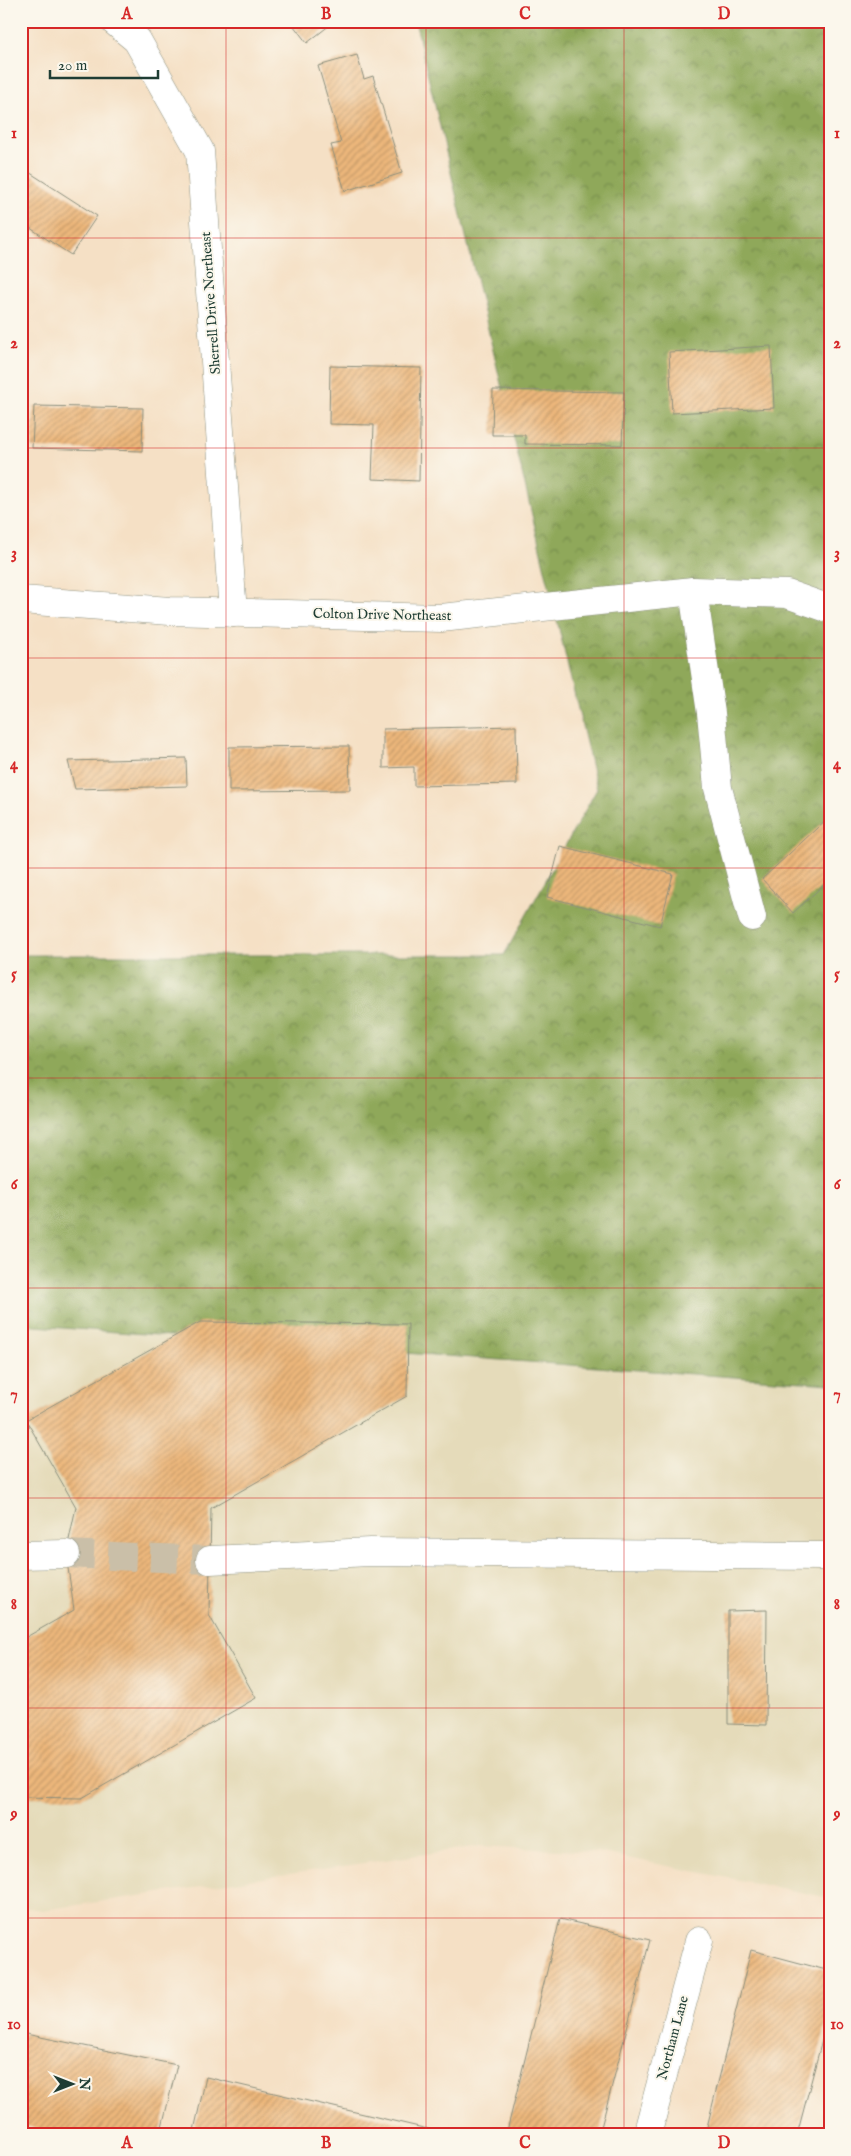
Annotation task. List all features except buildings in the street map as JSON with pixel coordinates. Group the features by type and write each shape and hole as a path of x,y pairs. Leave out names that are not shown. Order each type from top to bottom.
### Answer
{"street":[{"name":"Sherrell Drive Northeast","path":"114,21 137,40 200,151 233,612"},
{"name":"Colton Drive Northeast","path":"21,600 170,611 441,618 693,591 788,594 830,609"},
{"path":"693,591 711,713 718,788 752,917"},
{"path":"210,1560 370,1552 822,1556"},
{"path":"21,1555 66,1554"},
{"name":"Northam Lane","path":"647,2135 699,1941"}],"shaded area":[{"path":"21,1325 830,1384 830,1898 597,1852 480,1846 43,1910 21,1907"}],"green space":[{"path":"415,21 830,21 830,1384 21,1325 21,955 504,955 597,789"}],"tunnel":[{"path":"66,1554 210,1560"}]}
